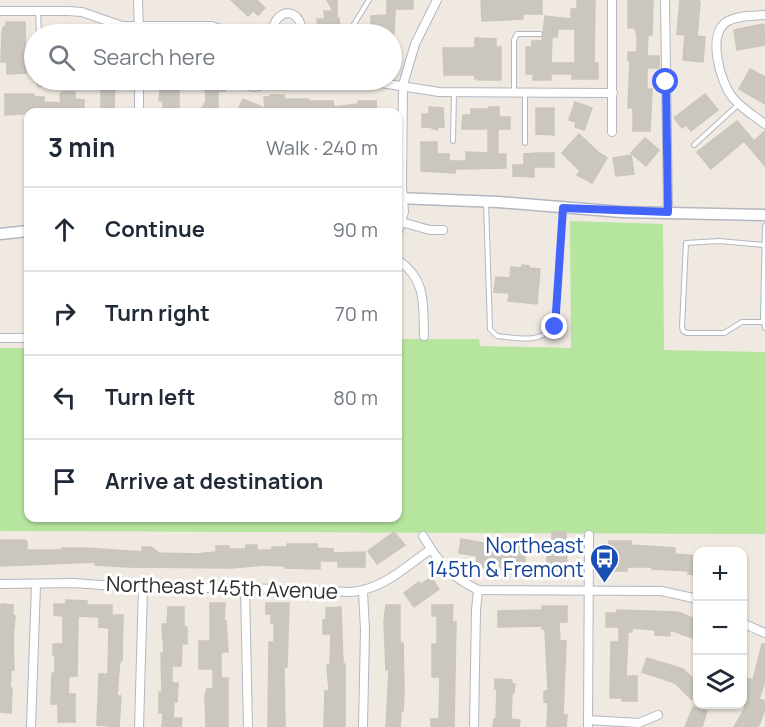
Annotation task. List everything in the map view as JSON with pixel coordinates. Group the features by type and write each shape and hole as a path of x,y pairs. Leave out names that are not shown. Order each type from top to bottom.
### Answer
{"main road":[{"path":"402,199 563,208 765,215"},
{"path":"0,234 24,231"}],"street":[{"path":"138,0 139,24"},
{"path":"402,108 403,85 415,44 437,0"},
{"path":"612,0 612,132"},
{"path":"665,0 668,212"},
{"path":"0,11 82,12 112,24"},
{"path":"275,24 284,14 290,14 297,17 301,24"},
{"path":"765,15 729,20 718,32 718,54 726,89 739,104 765,124"},
{"path":"403,85 454,92 613,93"},
{"path":"139,90 139,108"},
{"path":"402,222 430,230 443,230"},
{"path":"402,264 411,272 422,290 424,336"},
{"path":"0,338 24,338"},
{"path":"589,535 588,723 639,723 658,715"},
{"path":"423,537 448,571 457,579 478,590 662,591 693,598"},
{"name":"Northeast 145th Avenue","path":"0,585 74,583 143,588 363,591 386,582 431,549"},
{"path":"31,727 36,585"},
{"path":"139,727 143,588"},
{"path":"245,588 248,727"},
{"path":"474,727 478,590"},
{"path":"363,591 365,630 363,727"},
{"path":"747,625 765,633"}],"lane":[{"path":"354,24 369,0"},
{"path":"38,11 39,24"},
{"path":"514,93 514,40 517,34 540,34"},
{"path":"453,141 454,92"},
{"path":"525,93 525,143"},
{"path":"694,145 739,104"},
{"path":"486,202 490,329 497,336 520,338 534,339 545,336 555,327 563,208"},
{"path":"765,226 765,328"},
{"path":"764,322 742,322 722,333 687,333 682,327 686,243 688,241 765,245"}],"green space":[{"path":"570,221 663,224 664,350 765,352 765,534 0,531 0,348 24,348 24,522 402,522 402,339 479,339 480,346 571,348"}],"building":[{"path":"231,0 257,0 265,8 258,15 253,11 248,16"},
{"path":"327,0 337,0 337,18 339,18 340,24 317,24 317,19 325,19 324,11 333,11"},
{"path":"387,0 413,0 413,9 395,9 394,24 371,24 371,16 387,15"},
{"path":"481,0 542,0 542,14 523,14 523,19 482,21"},
{"path":"577,0 595,0 594,63 598,63 598,79 572,79 572,74 551,74 551,80 533,80 533,74 526,74 526,47 532,47 532,41 542,41 545,16 571,19 571,9 577,9","holes":["558,29 575,29 575,63 551,63 552,37 557,37"]},
{"path":"628,0 653,0 652,35 648,35 647,56 659,56 659,68 647,68 647,89 652,89 650,131 633,131 633,108 628,108 630,61 628,61 628,52 637,52 637,35 635,28 628,28"},
{"path":"680,0 700,2 697,36 705,37 703,62 683,60 685,35 677,34"},
{"path":"6,22 25,22 24,73 7,74 7,62 1,62 2,33 3,27 6,27"},
{"path":"763,24 765,45 737,50 734,30"},
{"path":"475,38 496,39 496,47 501,47 501,80 478,80 478,78 475,79 475,75 444,75 443,48 475,48"},
{"path":"750,69 765,77 765,104 739,89"},
{"path":"101,90 115,90 114,108 101,108"},
{"path":"160,90 179,90 179,108 163,108 163,101 159,101"},
{"path":"205,90 225,90 218,91 218,108 202,108 206,101"},
{"path":"75,92 75,99 84,100 84,108 24,108 24,114 5,115 5,94 34,94 34,97 44,97 44,102 61,103 60,94"},
{"path":"705,94 718,110 691,131 686,125 682,128 674,118"},
{"path":"270,95 284,95 284,99 333,101 334,107 358,104 358,101 376,101 377,108 265,108 264,97 270,97"},
{"path":"243,99 265,108 239,108"},
{"path":"575,102 592,108 584,130 575,127 576,122 569,120"},
{"path":"429,107 443,108 444,127 439,127 437,130 422,127 422,114 429,114"},
{"path":"489,107 499,107 499,117 510,117 510,129 498,129 498,154 506,154 506,168 455,169 455,173 421,171 421,142 437,142 437,154 449,154 449,161 466,161 466,152 488,153 488,129 462,129 463,115 471,115 471,109 489,109"},
{"path":"536,108 554,108 554,135 536,134"},
{"path":"737,121 754,141 765,131 765,166 744,141 711,169 697,152"},
{"path":"579,134 607,158 592,183 577,175 580,171 562,153"},
{"path":"645,138 659,150 646,166 631,153"},
{"path":"554,153 554,167 534,167 534,177 513,176 513,165 524,165 524,154"},
{"path":"631,155 634,174 616,176 613,158"},
{"path":"522,265 540,269 537,304 508,301 509,293 494,292 496,277 510,278 511,267 521,268"},
{"path":"394,532 405,545 377,564 368,551"},
{"path":"552,532 566,532 567,570 552,571 552,568 547,568 547,556 552,556"},
{"path":"461,539 494,545 525,545 525,562 508,562 508,569 476,567 477,556 459,553"},
{"path":"0,540 25,540 27,550 86,548 142,552 142,547 151,547 159,553 196,554 216,552 216,546 246,549 246,545 257,545 257,550 272,550 272,547 287,547 287,544 317,544 317,548 333,549 333,553 365,552 365,567 338,567 338,561 320,561 320,569 264,565 231,568 128,567 95,565 95,562 0,566"},
{"path":"609,541 631,541 631,545 675,548 675,554 693,556 693,574 688,574 688,571 652,569 652,567 627,567 627,571 612,571 612,560 609,560"},
{"path":"431,577 439,589 414,607 404,593 419,582 420,585"},
{"path":"66,600 87,601 87,605 112,605 112,615 123,615 122,661 120,661 117,696 121,696 119,727 97,725 99,674 108,674 109,628 99,627 99,617 78,616 77,676 69,676 68,694 75,694 75,722 58,722 58,704 51,704 52,673 55,674 53,644 63,644 63,616 54,615 54,604 66,604"},
{"path":"210,603 225,603 224,621 226,621 228,652 221,652 221,678 228,678 228,727 206,727 205,696 207,689 213,689 213,669 199,669 199,641 210,641"},
{"path":"266,603 289,603 287,667 284,667 285,727 268,727 269,642 274,642 274,623 271,623 271,614 266,614"},
{"path":"1,604 13,605 13,616 15,616 14,670 11,670 10,688 12,688 11,713 0,712"},
{"path":"386,605 400,605 404,692 400,727 386,727 389,670 386,670 384,621"},
{"path":"432,605 453,605 452,622 456,622 454,727 431,727 431,719 439,719 440,677 432,677 432,644 437,644 437,616 432,616"},
{"path":"542,606 567,606 567,622 559,622 560,641 566,641 563,715 567,715 566,727 547,727 548,703 544,702 544,691 548,691 545,629 542,629 542,626 498,627 498,611 542,610"},
{"path":"168,607 184,607 184,627 187,627 187,644 182,643 181,666 172,666 172,683 178,683 173,718 182,718 181,727 162,727 163,713 159,713 159,692 162,692 161,653 164,654 162,624 167,624"},
{"path":"341,607 343,664 345,664 345,727 324,727 325,691 329,691 327,665 330,665 331,634 323,634 323,620 326,620 326,608"},
{"path":"617,610 678,612 693,618 693,638 670,630 670,636 655,635 655,630 632,628 632,632 628,632 626,676 637,676 637,701 610,698 611,642 619,642 619,627 606,627 606,613 617,613"},
{"path":"762,644 765,644 765,681 759,699 765,701 765,709 758,727 734,727 744,709 747,709 747,678 753,680"},
{"path":"647,658 683,669 693,678 693,699 675,683 642,672"},
{"path":"495,679 512,680 512,684 515,684 514,693 512,693 511,719 520,720 519,727 493,727 494,719 496,719"},
{"path":"693,707 693,709 707,711 702,727 685,727"}],"place":[{"name":"Northeast 145th & Fremont","path":"605,584"}],"route":[{"path":"555,327 563,208 668,212 666,82"}]}
